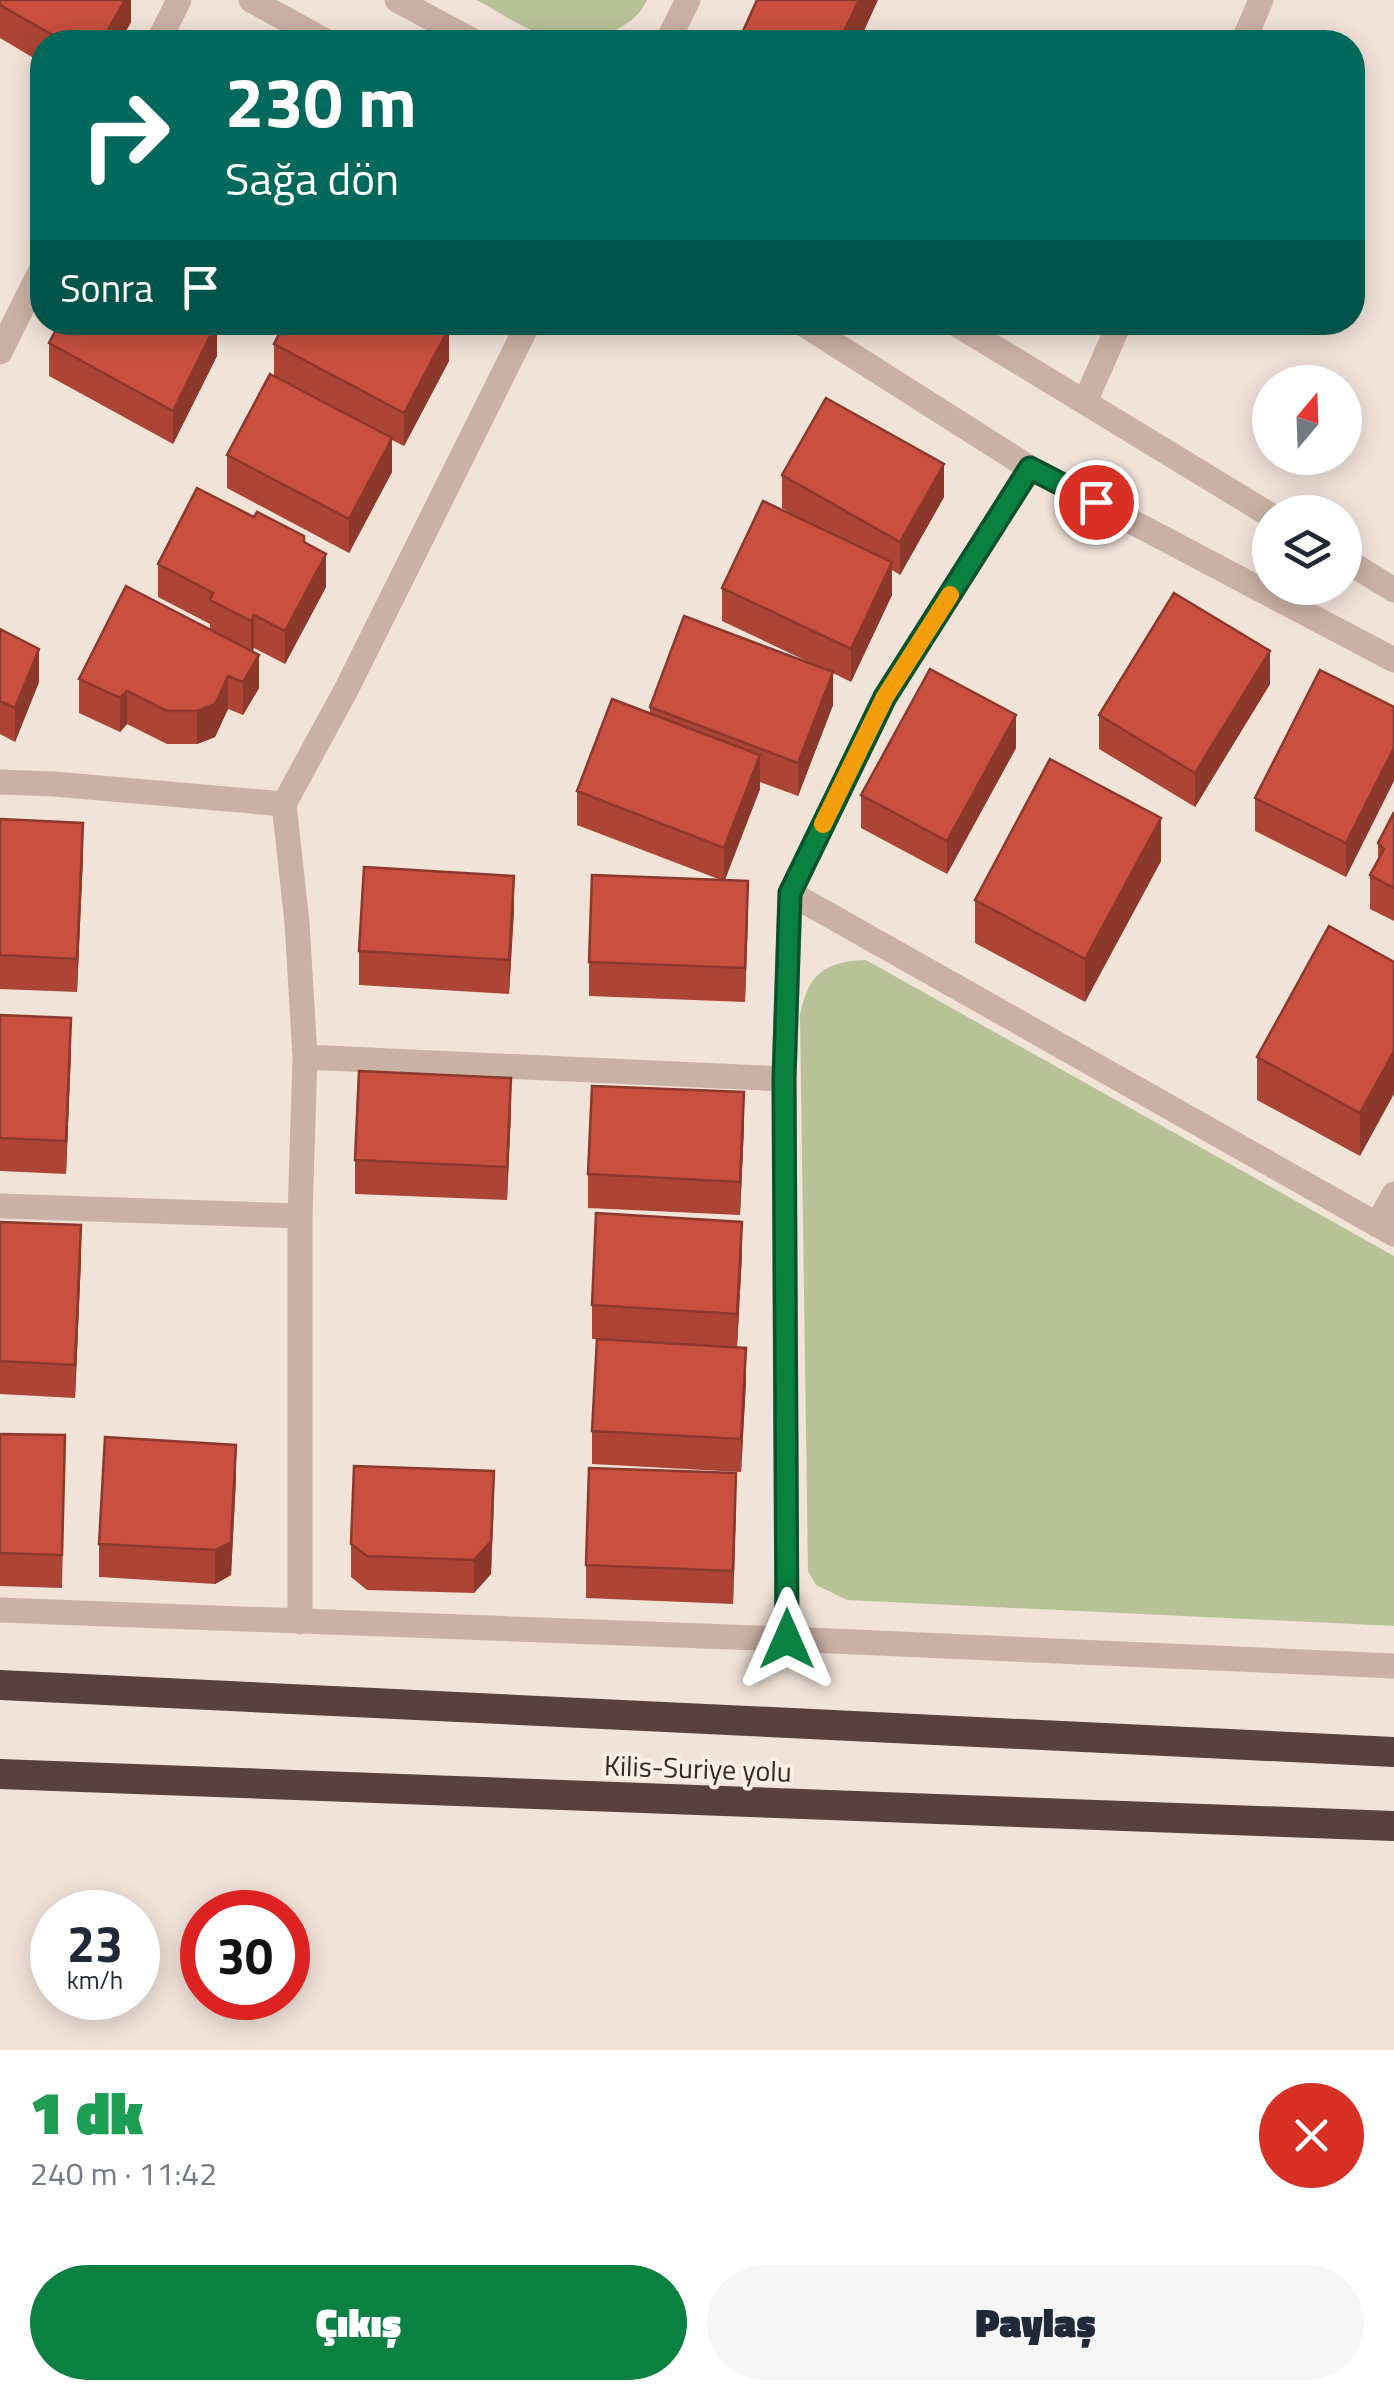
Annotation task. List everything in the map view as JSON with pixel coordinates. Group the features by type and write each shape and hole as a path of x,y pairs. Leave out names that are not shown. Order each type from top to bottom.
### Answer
{"highway":[{"path":"0,1685 1394,1752"},
{"name":"Kilis-Suriye yolu","path":"0,1774 1394,1826"}],"street":[{"path":"164,30 180,0"},
{"path":"251,0 305,30"},
{"path":"397,0 453,30"},
{"path":"673,30 688,0"},
{"path":"1248,30 1261,0"},
{"path":"0,352 30,292"},
{"path":"300,1622 300,1216 305,1057 297,923 284,804 346,690 523,335"},
{"path":"820,335 1030,468 1394,660"},
{"path":"974,335 1252,503"},
{"path":"1085,402 1114,335"},
{"path":"787,1639 784,1078 790,893 885,697 1030,468"},
{"path":"1362,568 1392,583"},
{"path":"0,782 284,804"},
{"path":"790,893 1386,1230 1394,1194"},
{"path":"305,1057 784,1078"},
{"path":"0,1206 300,1216"},
{"path":"0,1610 1394,1666"}],"green space":[{"path":"477,0 647,0 636,16 614,30 531,30"},
{"path":"866,960 1394,1256 1394,1626 847,1600 816,1585 808,1571 800,1015 808,990 820,973 839,963"}],"building":[{"path":"0,0 125,0 108,30 44,30 0,5"},
{"path":"757,0 859,0 845,30 743,30"},
{"path":"53,335 211,335 173,411 49,343"},
{"path":"278,335 445,335 404,413 274,344"},
{"path":"270,374 392,438 349,519 227,455"},
{"path":"826,398 944,464 900,542 782,475"},
{"path":"197,488 254,517 257,512 304,536 304,542 326,554 285,631 254,615 251,621 210,600 213,593 158,564"},
{"path":"763,501 892,562 851,649 722,588"},
{"path":"126,586 259,655 243,682 228,676 215,704 197,711 167,711 127,691 120,698 79,679"},
{"path":"1174,593 1270,651 1195,773 1099,715"},
{"path":"684,616 833,672 798,763 650,707"},
{"path":"0,629 39,649 15,708 0,701"},
{"path":"930,669 1016,715 947,841 861,795"},
{"path":"1320,670 1394,707 1394,748 1346,843 1255,798"},
{"path":"612,699 760,755 724,848 577,791"},
{"path":"1050,759 1161,818 1085,959 975,900"},
{"path":"1394,812 1394,888 1370,875 1384,849 1378,843"},
{"path":"0,819 83,823 77,959 0,955"},
{"path":"364,867 514,876 509,960 359,951"},
{"path":"592,875 748,881 745,968 589,962"},
{"path":"1329,926 1394,962 1394,1051 1360,1113 1257,1057"},
{"path":"0,1015 71,1018 66,1141 0,1138"},
{"path":"359,1071 511,1078 507,1167 355,1160"},
{"path":"592,1086 744,1092 740,1182 588,1174"},
{"path":"596,1213 742,1222 737,1314 592,1305"},
{"path":"0,1222 81,1225 75,1365 0,1361"},
{"path":"597,1339 746,1348 741,1439 592,1431"},
{"path":"0,1434 65,1435 62,1555 0,1553"},
{"path":"105,1437 236,1445 231,1542 215,1550 99,1544"},
{"path":"354,1466 494,1471 491,1541 474,1560 367,1556 351,1544"},
{"path":"589,1468 736,1473 733,1571 586,1565"}],"slow traffic":[{"path":"823,824 885,697 950,595"}],"route":[{"path":"787,1639 784,1078 790,893 885,697 1030,468 1096,502"}]}
